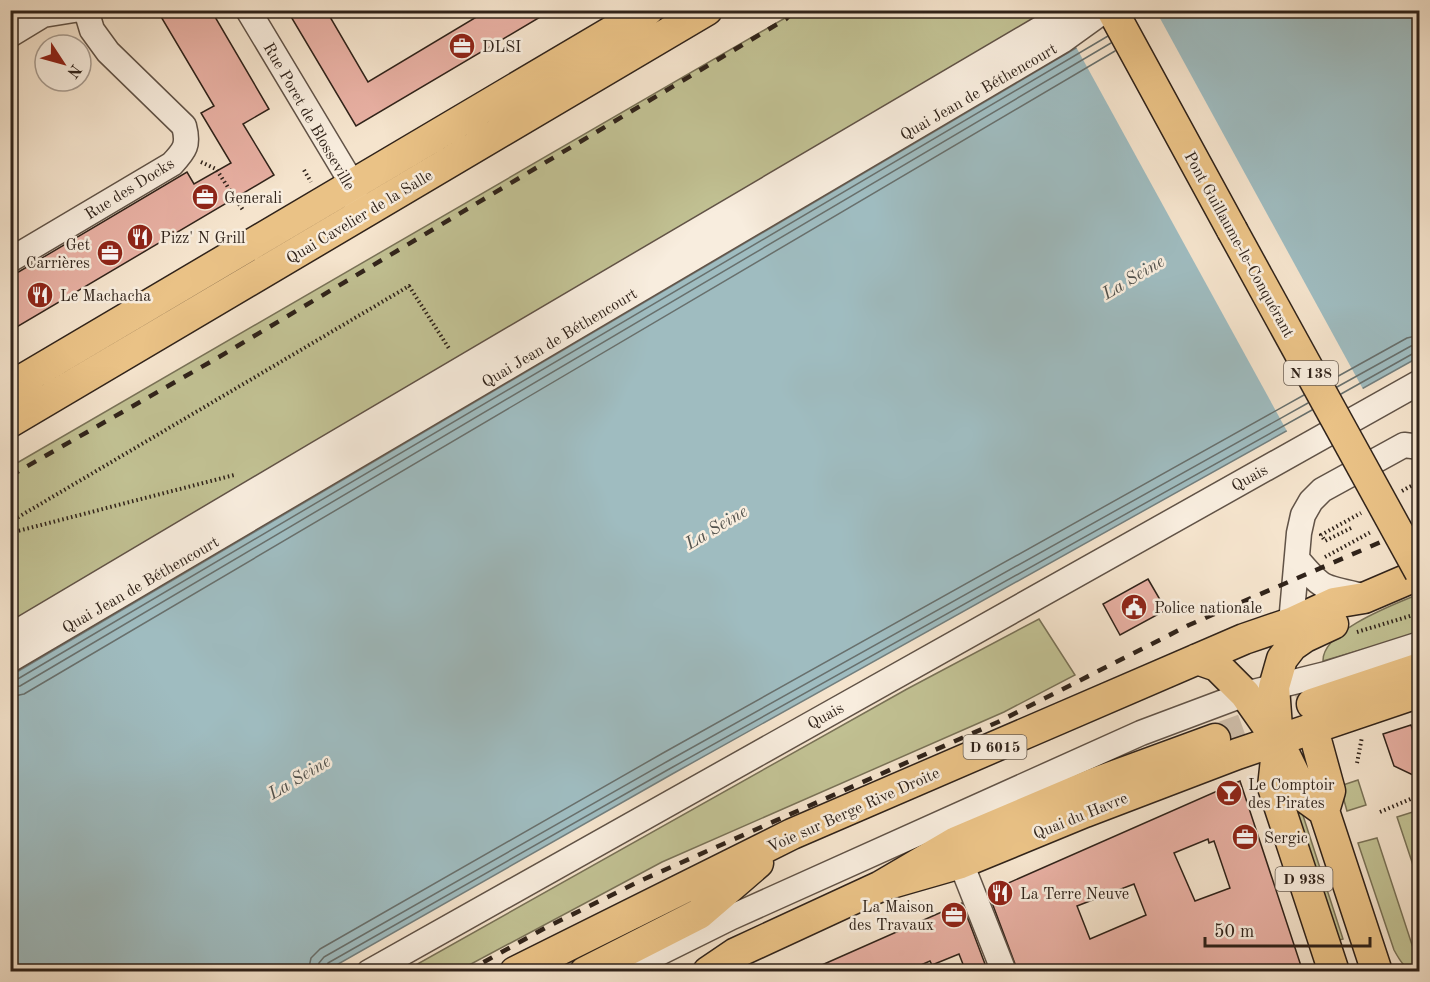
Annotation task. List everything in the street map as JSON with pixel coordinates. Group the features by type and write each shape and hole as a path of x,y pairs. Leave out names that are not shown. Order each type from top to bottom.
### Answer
{"main road":[{"name":"Quai Cavelier de la Salle","path":"10,387 648,10"},
{"name":"Quai Cavelier de la Salle","path":"10,422 707,10"},
{"name":"Pont Guillaume-le-Conquérant","path":"1112,10 1379,518 1419,573"},
{"path":"1379,518 1419,542"},
{"path":"1278,741 1274,687 1282,659 1292,646 1305,637 1338,622 1365,598 1419,573"},
{"name":"Voie sur Berge Rive Droite","path":"515,972 792,834 1244,639 1291,623 1334,603 1365,598"},
{"path":"1197,659 1217,666 1245,694 1278,741 1306,798 1324,810"},
{"path":"1313,717 1419,668"},
{"path":"1313,717 1419,692"},
{"path":"1313,717 1330,791 1324,810 1377,972"},
{"name":"Quai du Havre","path":"881,886 961,863 1085,812 1237,754 1278,741 1313,717"},
{"name":"Quai du Havre","path":"708,972 740,962 881,886 956,842 1095,783 1215,739"},
{"name":"D 938","path":"1278,741 1273,787 1334,972"},
{"name":"D 6015","path":"585,972 699,914 792,834"},
{"path":"689,972 740,962"}],"street":[{"path":"10,35 43,15 74,10"},
{"name":"Rue des Docks","path":"10,260 172,165 184,152 187,139 184,126 108,52 92,30 86,10"},
{"name":"Rue Poret de Blosseville","path":"248,10 353,185 356,207 347,223"},
{"name":"Quai Jean de Béthencourt","path":"10,636 1043,27 1077,10"},
{"name":"Quai Jean de Béthencourt","path":"10,660 1062,41 1105,10"},
{"name":"Quais","path":"369,972 1419,382"},
{"path":"1365,598 1322,586 1315,580 1299,533 1304,515 1311,501 1322,490 1404,445 1419,447"},
{"path":"1291,623 1307,557"},
{"path":"621,972 732,917 1118,743 1245,694 1326,674 1419,644"},
{"path":"961,863 1004,972"}],"path":[{"path":"216,169 243,210"},
{"path":"304,170 311,183"},
{"path":"10,522 409,285 462,369"},
{"path":"10,533 237,474"},
{"path":"1321,535 1379,518"},
{"path":"1307,557 1325,557 1379,518"},
{"path":"1325,542 1351,528"},
{"path":"1380,812 1419,795"}],"green space":[{"path":"797,11 1041,11 1067,49 11,676 10,467"},
{"path":"1419,594 1419,633 1323,661 1326,650 1334,639 1347,629"},
{"path":"1039,619 1075,675 1004,712 662,862 458,971 405,971 907,689"},
{"path":"1358,780 1366,805 1347,811 1340,786"},
{"path":"1298,800 1343,939 1336,941 1291,802"},
{"path":"1420,810 1419,883 1397,817"},
{"path":"1377,838 1419,971 1407,968 1394,950 1358,843"}],"water":[{"name":"La Seine","path":"1139,11 1419,11 1419,357 674,773 326,971 11,971 10,676"}],"pier":[{"path":"1133,10 1156,11 1364,391 1288,433 1075,45"}],"building":[{"path":"157,10 211,10 269,109 243,124 274,175 10,331 10,277 187,172 194,184 231,163 201,113 214,106"},
{"path":"287,10 326,10 368,82 488,10 552,10 356,126"},
{"name":"Police nationale","path":"1148,579 1166,610 1120,635 1103,604"},
{"path":"1411,725 1419,751 1419,766 1415,776 1394,766 1383,734"},
{"path":"1240,781 1303,972 1018,972 988,892","holes":["1208,839 1209,843 1214,841 1230,888 1195,901 1174,853","1134,884 1146,915 1090,939 1077,906"]},
{"path":"962,903 988,972 966,972 959,954 932,965 930,961 905,972 806,972"}],"tunnel":[{"path":"1215,739 1312,704"}],"railway":[{"path":"10,476 219,357 786,19 795,10"},
{"path":"466,972 545,928 642,880 998,722 1189,625 1420,525"}],"place":[{"name":"DLSI","path":"462,46"},
{"name":"Generali","path":"205,197"},
{"name":"Pizz' N Grill","path":"140,237"},
{"name":"Get Carrières","path":"110,253"},
{"name":"Le Machacha","path":"40,295"},
{"name":"Police nationale","path":"1134,607"},
{"name":"Le Comptoir des Pirates","path":"1229,793"},
{"name":"Sergic","path":"1245,837"},
{"name":"La Terre Neuve","path":"1000,893"},
{"name":"La Maison des Travaux","path":"954,915"}]}
